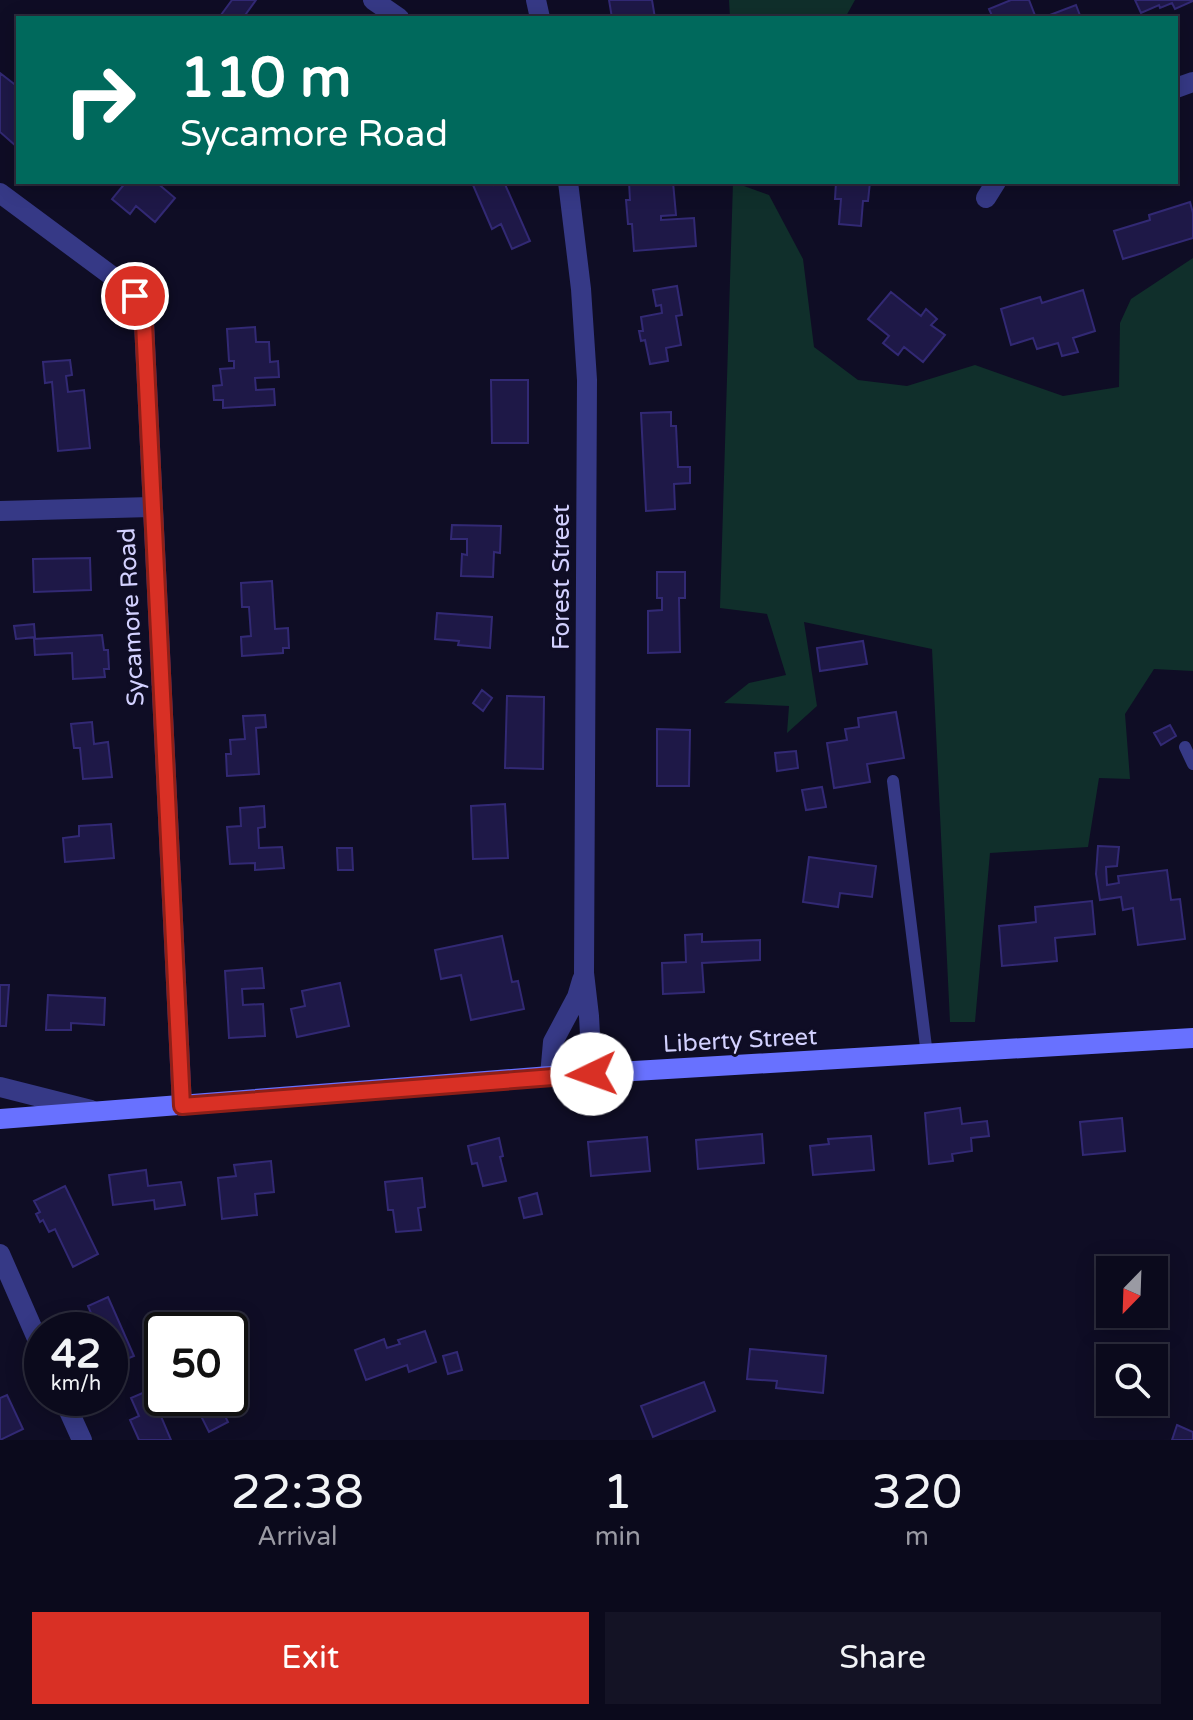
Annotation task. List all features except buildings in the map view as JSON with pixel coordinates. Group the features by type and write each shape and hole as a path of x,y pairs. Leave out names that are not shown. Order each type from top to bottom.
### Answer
{"main road":[{"name":"Liberty Street","path":"0,1119 550,1076 1193,1038"}],"street":[{"path":"373,0 396,16"},
{"name":"Forest Street","path":"568,184 581,289 587,380 584,973 592,1074"},
{"name":"Sycamore Road","path":"0,193 112,275 135,296 144,323 182,1106"},
{"path":"0,511 151,507"},
{"name":"Forest Street","path":"550,1076 553,1042 577,997 584,973"},
{"name":"Liberty Street","path":"0,1087 99,1112"},
{"path":"0,1254 25,1312"},
{"path":"71,1416 82,1440"}],"lane":[{"path":"1185,747 1193,764"},
{"path":"893,781 927,1055"}],"green space":[{"path":"729,0 855,0 846,16 730,16"},
{"path":"733,184 769,195 803,259 814,347 858,380 907,386 975,365 1063,396 1119,387 1120,323 1131,299 1193,258 1193,671 1154,669 1125,714 1130,779 1099,778 1088,847 990,853 975,1022 950,1022 932,649 804,622 817,706 787,733 789,706 724,703 749,683 786,675 767,614 720,608"}],"route":[{"path":"135,296 144,323 182,1106 592,1074"}]}
